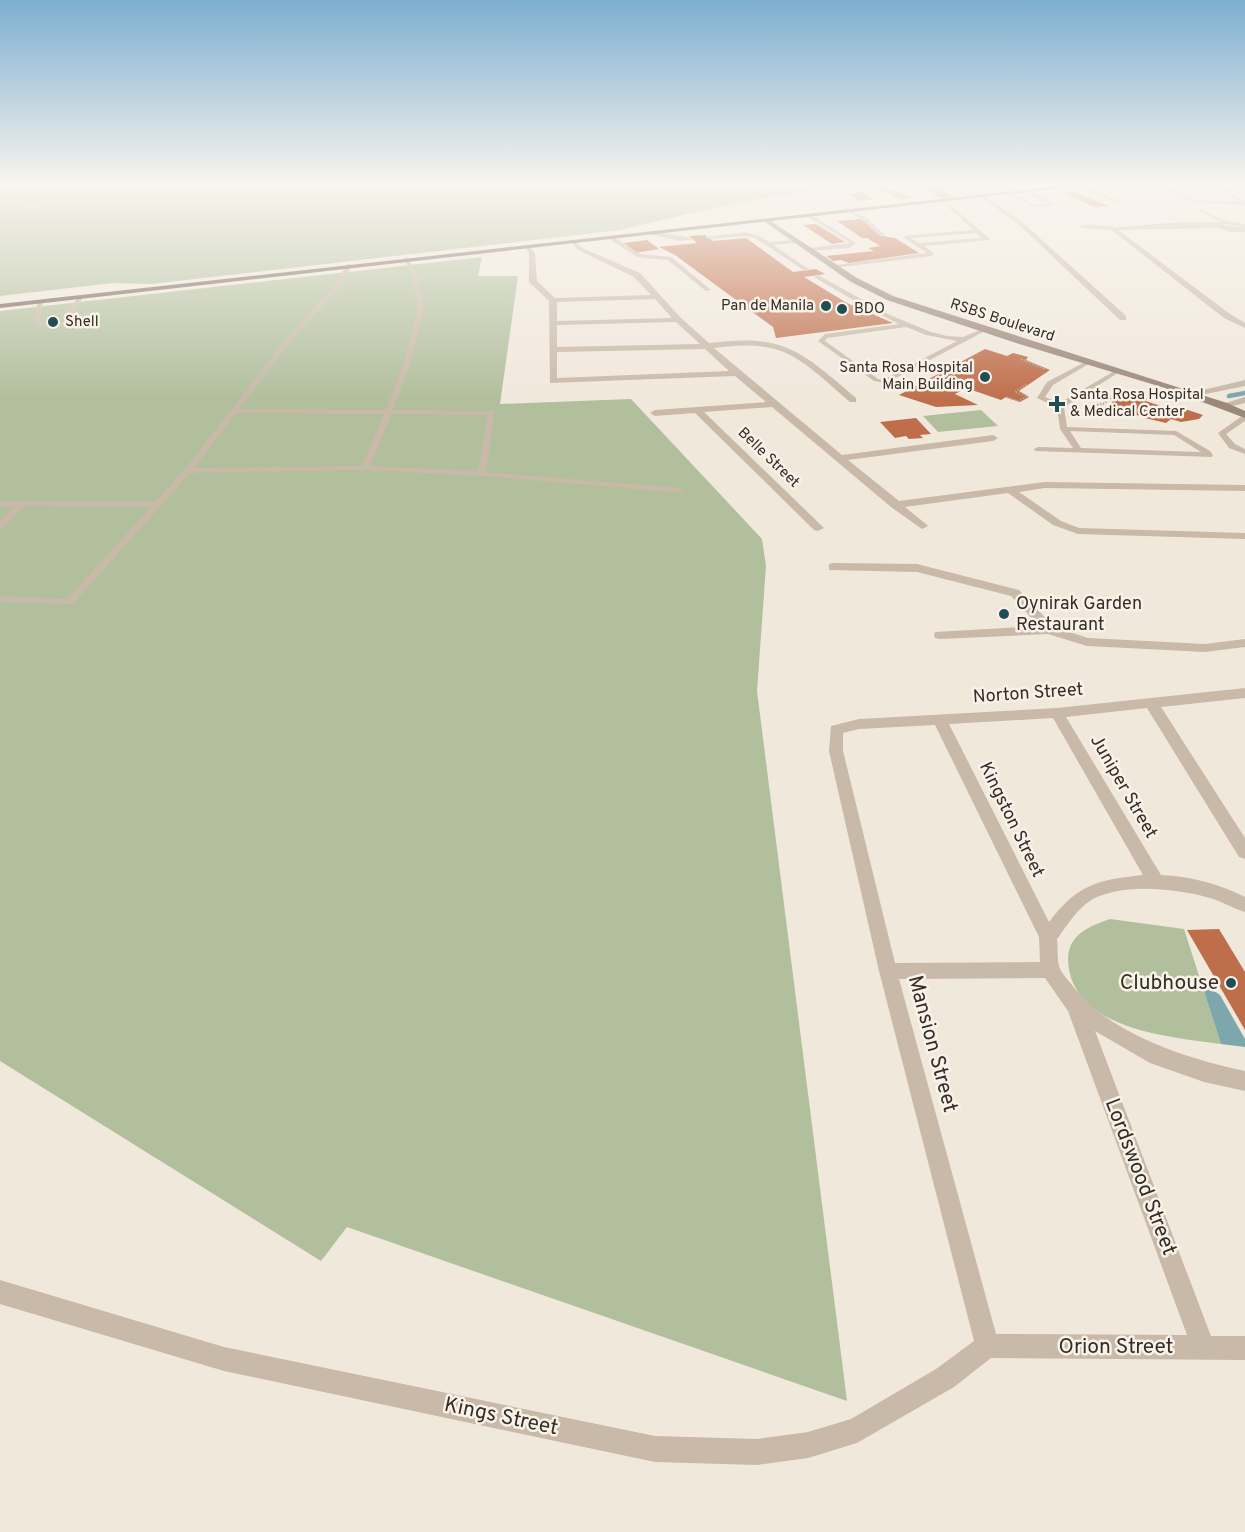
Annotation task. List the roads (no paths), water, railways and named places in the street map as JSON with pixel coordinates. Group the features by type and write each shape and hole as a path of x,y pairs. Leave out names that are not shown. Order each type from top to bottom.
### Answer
{"main road":[{"path":"0,306 430,256"},
{"path":"0,299 95,288 220,280"}],"street":[{"path":"532,256 533,282 553,300 656,297"},
{"path":"596,256 637,275 678,320 737,373 922,526"},
{"name":"RSBS Boulevard","path":"819,256 850,281 890,298 984,330 1191,394 1224,405 1245,416"},
{"path":"1056,256 1123,318"},
{"path":"1149,256 1227,316 1245,326"},
{"path":"553,300 553,381 737,373"},
{"path":"552,323 678,320"},
{"path":"553,351 707,346 730,342 774,346 793,352 853,400"},
{"path":"1191,394 1245,383"},
{"path":"1224,405 1245,400"},
{"path":"655,413 775,404"},
{"name":"Belle Street","path":"697,410 818,528"},
{"path":"838,458 993,438"},
{"path":"895,505 1046,486 1245,488"},
{"path":"1010,490 1057,523 1078,531 1245,536"},
{"path":"832,567 917,568 1015,593 1049,630"},
{"path":"939,635 1049,630 1087,642 1205,648 1245,643"},
{"name":"Norton Street","path":"836,751 836,730 859,724 1057,713 1245,693"},
{"path":"1151,703 1245,852"},
{"name":"Juniper Street","path":"1057,713 1155,881"},
{"name":"Kingston Street","path":"940,720 1048,937"},
{"name":"Mansion Street","path":"836,751 888,971 987,1346"},
{"path":"1245,905 1198,887 1155,881 1117,885 1083,897 1048,937 1050,970 1076,1006 1150,1053 1204,1072 1245,1081"},
{"path":"888,971 1050,970"},
{"name":"Lordswood Street","path":"1076,1006 1204,1348"},
{"name":"Kings Street","path":"0,1292 224,1359 655,1449 757,1452 808,1445 857,1430 945,1378 987,1346"},
{"name":"Orion Street","path":"987,1346 1245,1348"}],"lane":[{"path":"646,256 669,258 708,290"},
{"path":"787,256 807,270"},
{"path":"832,266 911,256"},
{"path":"365,468 409,357 421,304 413,271 407,259"},
{"path":"0,599 70,602 188,471 290,338 337,288 349,266"},
{"path":"816,276 908,325 941,337 964,339"},
{"path":"829,284 837,282"},
{"path":"40,301 37,324 65,323 68,322 80,297"},
{"path":"908,325 825,336 821,340 876,380 884,382 984,330"},
{"path":"1060,406 1041,398 1050,384 1089,362"},
{"path":"1060,406 1118,371"},
{"path":"1060,406 1064,429 1079,451"},
{"path":"233,411 492,413 482,474"},
{"path":"1245,416 1222,433 1232,446 1245,452"},
{"path":"1038,449 1209,454 1176,433 1064,429"},
{"path":"188,471 365,468 482,474 680,491"},
{"path":"0,526 23,503"},
{"path":"0,504 160,504"}],"water":[{"path":"1201,982 1220,995 1245,1039 1245,1047 1221,1044"}],"waterway":[{"path":"1229,396 1245,393"}],"place":[{"name":"Pan de Manila","path":"826,306"},
{"name":"BDO","path":"842,309"},
{"name":"Shell","path":"53,322"},
{"name":"Santa Rosa Hospital Main Building","path":"985,377"},
{"name":"Santa Rosa Hospital & Medical Center","path":"1057,404"},
{"name":"Oynirak Garden Restaurant","path":"1004,614"},
{"name":"Clubhouse","path":"1231,983"}]}
